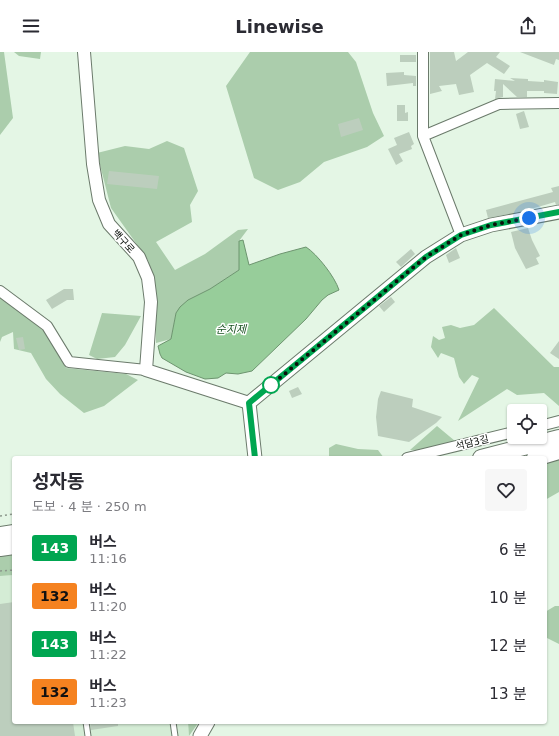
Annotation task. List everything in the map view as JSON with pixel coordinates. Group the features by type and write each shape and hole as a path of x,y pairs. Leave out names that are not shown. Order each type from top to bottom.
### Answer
{"highway":[{"path":"489,456 559,438"},
{"path":"542,456 559,451"},
{"path":"0,535 12,533"},
{"path":"0,548 12,546"}],"main road":[{"path":"255,456 249,403 426,257 461,235 491,225 559,212"},
{"path":"200,736 207,724"}],"street":[{"name":"백구로","path":"84,52 93,164 99,200 109,224 139,257 148,278 151,302 146,370"},
{"path":"423,52 423,136 461,235"},
{"path":"423,136 500,104 559,103"},
{"path":"0,290 46,326 69,362 146,370 249,403"},
{"path":"547,424 559,421"},
{"name":"석담3길","path":"415,456 507,434"}],"lane":[{"path":"86,724 88,736"},
{"path":"173,724 175,736"}],"path":[{"path":"0,516 12,514"},
{"path":"0,571 12,570"}],"shaded area":[{"path":"0,52 4,52 13,118 0,135"},
{"path":"14,52 41,52 40,59 19,56"},
{"path":"250,52 348,52 356,62 373,113 384,136 367,147 324,162 300,182 278,190 254,178 226,86"},
{"path":"167,141 184,148 198,191 190,205 192,222 156,242 175,270 205,254 238,230 248,229 239,241 239,270 210,289 188,300 176,313 171,339 156,343 156,296 148,260 111,208 97,153 125,146 149,149"},
{"path":"0,295 45,332 66,368 126,374 138,380 104,406 84,413 60,394 46,379 31,353 14,349 13,332 2,337 0,342"},
{"path":"494,308 554,367 559,367 559,406 544,393 517,395 507,389 458,421 479,378 472,375 464,384 459,377 454,358 441,353 438,358 431,347 433,336 439,340 445,338 442,327 451,325 460,328 474,325"},
{"path":"102,313 141,316 125,345 115,357 97,359 89,355"},
{"path":"437,426 455,441 423,450 410,450"},
{"path":"336,444 358,449 378,450 382,456 329,456 329,448"},
{"path":"559,460 559,492 547,499 547,463"},
{"path":"12,555 12,575 0,576 0,556"},
{"path":"12,575 12,724 188,724 189,736 0,736 0,576"},
{"path":"555,606 559,606 559,644 547,638 547,611"},
{"path":"188,724 198,724 189,736"}],"water":[{"name":"순지제","path":"243,240 249,265 306,247 325,266 334,279 339,290 328,295 322,300 306,319 252,371 238,374 226,373 218,378 205,379 186,372 162,358 158,346 171,339 176,313 180,307 188,300 210,289 239,270 239,241"}],"building":[{"path":"430,52 454,52 456,61 468,52 500,52 496,57 510,66 504,74 487,63 470,75 474,92 459,95 456,84 439,86 442,91 430,94"},
{"path":"520,52 559,52 559,60 556,59 554,65"},
{"path":"400,55 416,55 416,62 400,62"},
{"path":"404,72 404,75 416,76 416,86 413,86 413,83 387,86 386,73"},
{"path":"510,78 528,79 528,81 544,82 544,80 558,82 557,94 544,93 544,91 527,91 527,97 517,97 503,84 503,97 495,99 495,79 515,81"},
{"path":"397,105 405,105 405,113 408,112 408,121 397,121"},
{"path":"524,111 529,127 520,129 516,114"},
{"path":"359,118 363,130 341,137 338,124"},
{"path":"409,132 414,144 411,146 412,149 399,154 403,161 396,165 388,149 397,145 394,138"},
{"path":"109,171 159,176 157,189 107,184"},
{"path":"559,186 559,204 556,205 555,202 524,211 488,218 486,210 553,192 551,188"},
{"path":"528,228 540,256 536,258 539,264 526,269 515,248 511,232"},
{"path":"456,248 460,258 449,263 446,255"},
{"path":"411,249 415,254 401,267 396,262"},
{"path":"64,289 73,289 74,300 67,300 52,309 46,300"},
{"path":"391,297 395,302 384,312 379,306"},
{"path":"23,337 25,349 19,350 16,338"},
{"path":"559,341 559,359 550,353"},
{"path":"298,387 302,394 292,398 289,391"},
{"path":"381,391 413,399 412,407 442,417 409,442 378,436 376,417 378,399"},
{"path":"12,602 12,724 73,724 75,736 0,736 0,604"},
{"path":"90,724 118,724 118,726 91,730"}],"bus line":[{"name":"143","path":"255,456 249,403 426,257 461,235 491,225 559,212"}],"route":[{"path":"271,385 270,386 426,257 461,235 491,225 529,218"}]}
